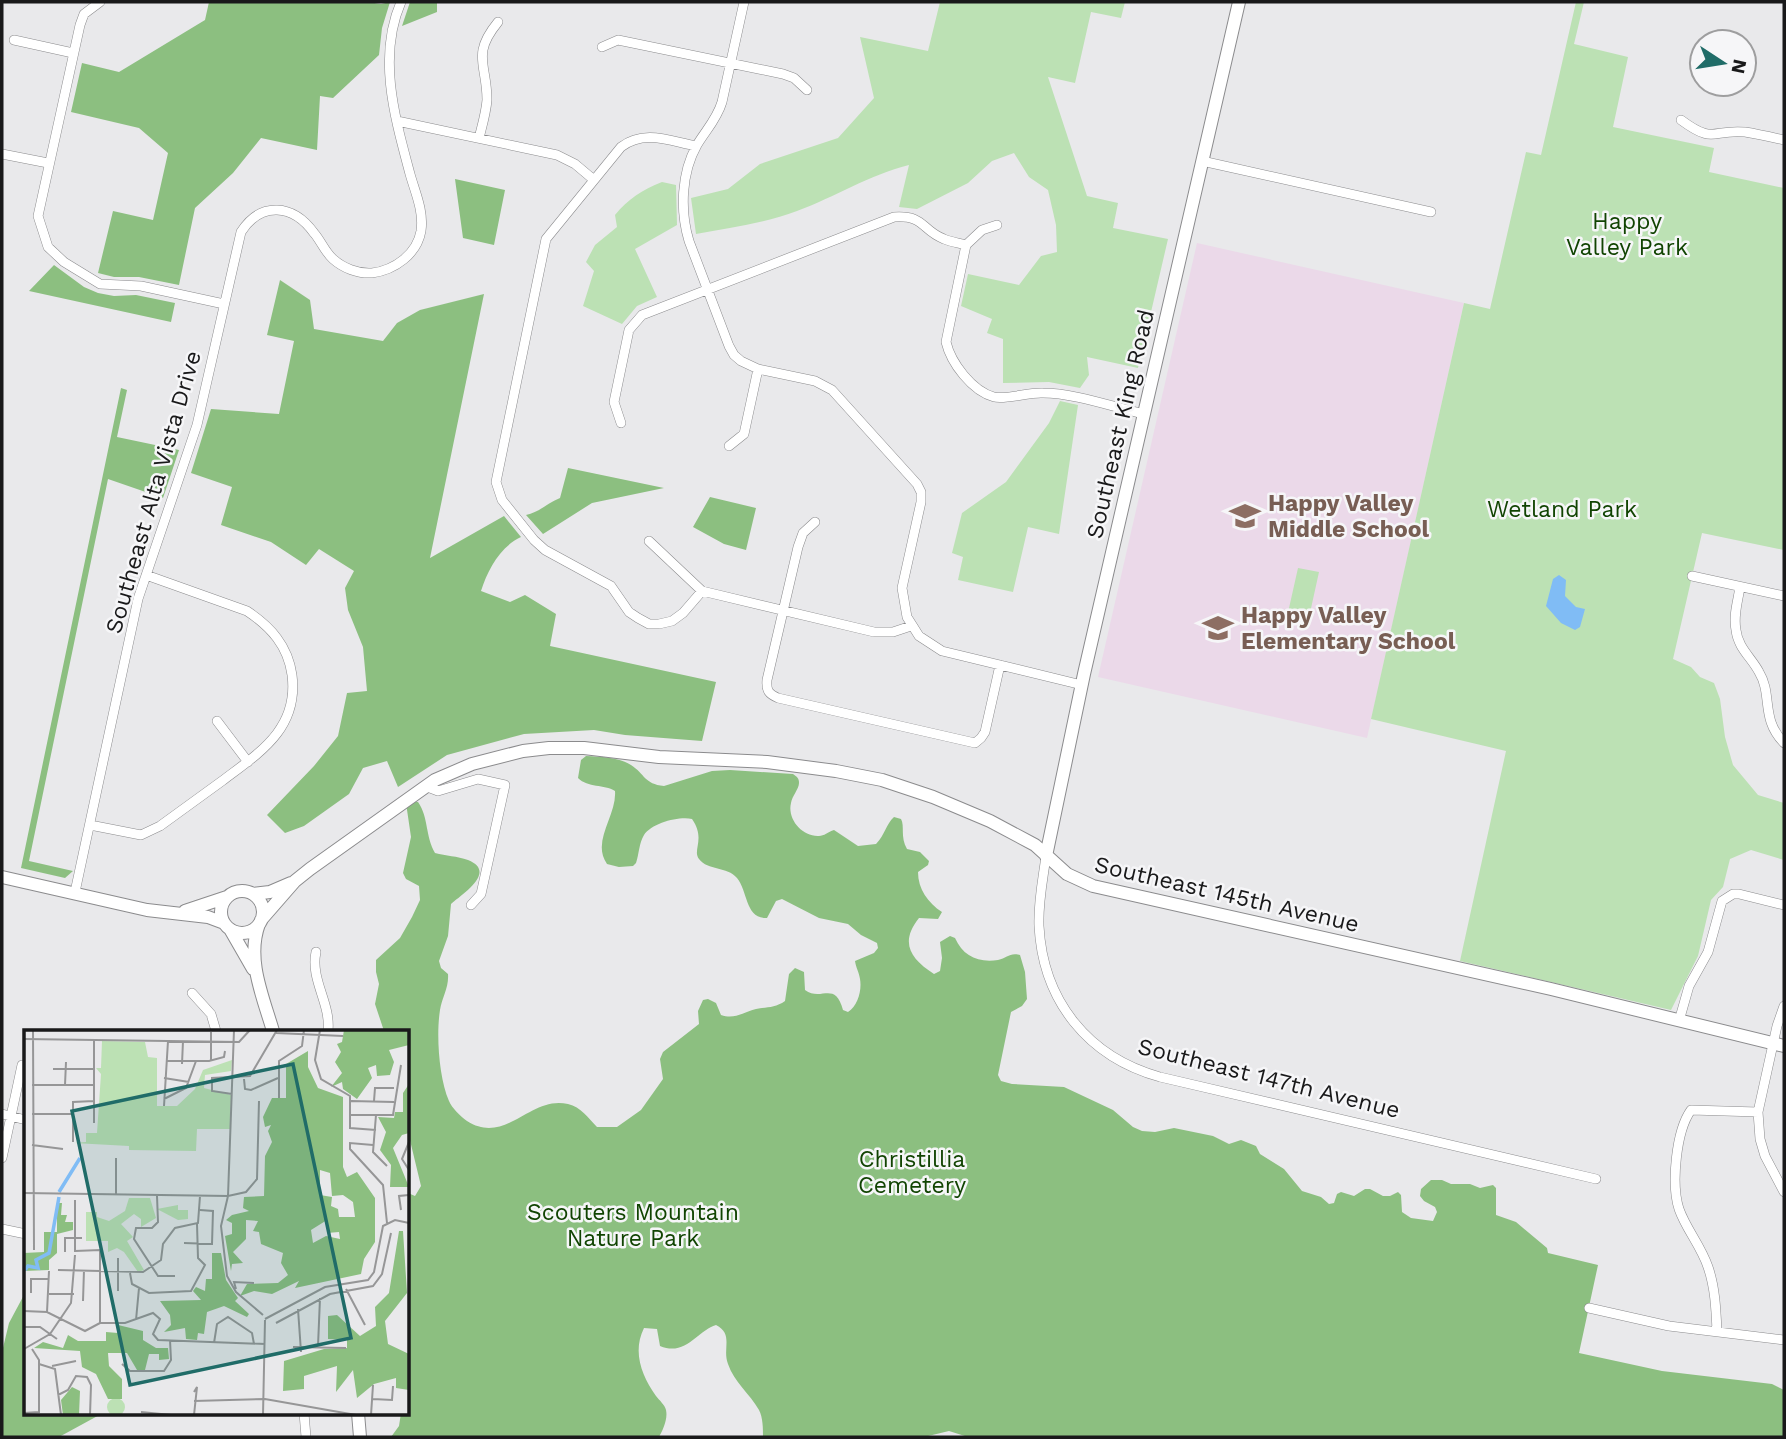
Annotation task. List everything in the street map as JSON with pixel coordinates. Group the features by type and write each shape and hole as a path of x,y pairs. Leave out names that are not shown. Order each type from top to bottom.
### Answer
{"main road":[{"name":"Southeast King Road","path":"1046,856 1082,685 1239,2"},
{"name":"Southeast 145th Avenue","path":"260,922 295,881 335,850 425,786 472,764 523,751 549,748 584,748 659,757 781,763 869,778 933,797 990,821 1035,845 1074,878 1099,888 1538,986 1779,1045"},
{"path":"2,877 147,910 208,917 244,933 254,929 260,922"},
{"name":"Southeast 145th Avenue","path":"227,897 241,891 253,894 270,892 295,881"},
{"path":"253,894 261,906 254,946 257,976 273,1030"},
{"path":"177,913 227,897"},
{"path":"227,897 221,910 227,926 257,976"},
{"path":"358,1414 360,1437"}],"street":[{"path":"100,2 84,14 48,163 38,216 48,247 64,262 100,284 141,286 224,304"},
{"name":"Southeast Alta Vista Drive","path":"75,892 131,626 197,425 241,232 252,218 271,210 295,214 314,232 333,259 351,270 371,273 393,267 408,256 418,238 421,213 397,121 389,74 392,27 401,2"},
{"path":"744,2 718,114 696,146 684,190 684,225 706,289 734,355 758,369 816,381 832,390 917,484 921,492 921,502 902,588 904,609 911,625 930,645 942,651 1082,685"},
{"path":"480,138 487,99 482,51 485,38 498,22"},
{"path":"14,40 73,53"},
{"path":"602,47 618,40 731,63 783,74 794,78 807,90"},
{"path":"1681,120 1707,135 1742,132 1784,140"},
{"path":"397,121 557,155 575,164 594,180"},
{"path":"696,146 649,136 635,138 621,148 556,225 544,248 496,482 508,508 545,550 611,586 629,612 649,624 671,621 683,613 702,591"},
{"path":"2,154 48,163"},
{"path":"1202,161 1431,212"},
{"path":"621,423 614,402 627,339 634,322 650,310 894,217 914,219 943,239 967,245"},
{"path":"997,225 982,230 967,245 946,342 949,356 969,380 992,397 1045,393 1144,414"},
{"path":"730,446 744,435 758,369"},
{"path":"815,522 803,533 766,688 769,694 975,743 985,732 1000,665"},
{"path":"649,541 702,591 874,632 893,632 911,625"},
{"path":"90,825 131,834 151,832 268,746 281,729 292,697 291,670 281,643 272,631 247,611 146,575"},
{"path":"1692,576 1784,596"},
{"path":"1740,587 1735,610 1735,630 1741,646 1760,672 1771,723 1784,743"},
{"path":"217,721 248,762"},
{"path":"425,786 438,791 478,779 505,785 481,894 471,905"},
{"name":"Southeast 147th Avenue","path":"1046,856 1039,925 1043,957 1049,975 1064,1010 1078,1028 1096,1047 1115,1059 1138,1071 1160,1077 1596,1179"},
{"path":"1679,1021 1689,986 1709,952 1722,901 1733,894 1739,894 1784,905"},
{"path":"316,952 313,966 328,1014 328,1030"},
{"path":"192,993 207,1008 216,1030"},
{"path":"1784,1006 1779,1045 1758,1111 1760,1139 1765,1156 1784,1192"},
{"path":"2,1158 6,1115 22,1065"},
{"path":"1717,1331 1713,1287 1708,1268 1678,1207 1675,1176 1678,1152 1685,1118 1691,1110 1758,1111"},
{"path":"6,1115 24,1119"},
{"path":"2,1229 24,1234"},
{"path":"1589,1308 1669,1326 1784,1340"},
{"path":"304,1414 306,1437"}],"shaded area":[{"path":"1197,243 1464,303 1367,738 1098,677"}],"green space":[{"path":"209,2 390,2 382,28 379,55 333,98 320,96 317,150 261,138 233,173 195,208 179,285 98,273 113,211 153,220 168,153 139,128 71,112 82,63 119,72 205,20"},
{"path":"410,2 437,2 437,12 402,26"},
{"path":"940,2 1125,2 1121,18 1091,12 1075,83 1048,77 1087,196 1118,203 1113,228 1168,239 1138,368 1087,357 1089,375 1080,388 1049,382 1003,383 1003,339 987,333 992,319 961,306 968,274 1019,285 1041,256 1057,252 1056,225 1048,190 1029,177 1014,153 992,161 968,183 917,209 899,207 909,165 880,174 785,215 696,234 691,198 728,189 760,164 838,138 874,98 860,37 928,51"},
{"name":"Wetland Park","path":"1576,2 1584,2 1574,44 1628,57 1613,127 1714,148 1709,172 1784,188 1784,550 1702,533 1673,659 1691,667 1700,677 1714,683 1720,699 1725,737 1733,765 1758,795 1784,803 1784,860 1751,850 1730,859 1723,887 1711,900 1698,956 1671,1010 1460,961 1506,751 1371,719 1464,303 1490,309 1526,152 1541,155"},
{"path":"455,179 505,190 494,245 463,238"},
{"path":"662,182 676,185 677,225 635,249 657,297 637,306 622,324 583,306 594,271 586,262 595,245 617,227 615,215 620,209 648,188"},
{"path":"54,265 84,287 98,293 114,296 136,295 175,303 171,322 29,291"},
{"path":"280,280 310,300 314,329 383,341 397,323 420,310 484,294 430,558 504,516 521,537 507,547 496,560 481,591 510,602 525,595 556,614 550,646 716,682 702,741 594,730 524,734 447,755 398,787 387,761 363,768 349,794 304,826 285,833 267,815 314,766 338,736 347,693 367,691 363,647 348,610 345,588 354,571 319,549 306,565 271,542 221,525 232,487 191,473 211,409 279,414 294,341 267,335"},
{"path":"121,388 127,390 117,437 179,450 163,498 108,479 29,861 73,871 65,878 21,868"},
{"path":"1060,401 1078,405 1059,534 1028,527 1013,592 958,580 963,557 952,553 962,513 1006,482 1049,423"},
{"path":"568,468 664,488 592,503 543,534 526,515 560,498"},
{"path":"710,497 756,508 746,550 724,544 693,527"},
{"path":"1298,568 1319,572 1308,622 1287,617"},
{"name":"Scouters Mountain Nature Park","path":"586,756 621,760 636,768 648,781 664,786 712,771 793,774 799,783 790,809 797,826 813,836 821,836 834,830 858,846 876,844 894,817 901,819 907,849 920,852 929,861 928,865 918,872 922,890 928,900 942,912 938,919 919,918 913,927 910,950 919,962 934,974 940,971 940,942 950,936 955,938 967,954 978,959 998,960 1020,955 1025,972 1027,999 1022,1006 1011,1012 998,1075 1001,1081 1064,1087 1113,1110 1142,1131 1155,1132 1174,1128 1213,1136 1229,1144 1241,1140 1256,1146 1260,1154 1284,1169 1302,1191 1321,1197 1329,1204 1334,1203 1337,1194 1341,1192 1354,1196 1370,1189 1383,1196 1390,1196 1398,1192 1401,1195 1402,1212 1411,1218 1433,1221 1437,1212 1435,1207 1420,1196 1421,1189 1431,1180 1470,1184 1480,1188 1493,1185 1496,1188 1496,1215 1516,1222 1547,1248 1548,1253 1598,1265 1579,1353 1662,1371 1772,1384 1784,1390 1784,1437 968,1437 949,1431 924,1437 763,1437 760,1413 731,1370 726,1358 725,1333 716,1325 677,1348 660,1346 657,1329 644,1328 639,1346 640,1364 666,1410 666,1421 659,1437 391,1437 399,1426 401,1414 410,1414 410,1194 415,1196 421,1186 410,1140 410,1030 384,1030 375,1004 379,984 376,960 400,938 420,900 419,886 406,879 403,873 411,837 406,803 418,802 435,853 468,860 476,865 479,871 475,883 451,904 448,936 439,961 441,968 448,974 448,979 440,1010 438,1032 441,1069 449,1101 464,1119 481,1127 494,1128 554,1103 577,1108 597,1127 617,1127 641,1110 663,1079 660,1059 663,1052 699,1024 698,1011 703,1000 716,1003 721,1015 726,1016 778,1005 785,1001 789,974 795,968 804,972 805,990 836,996 843,1010 848,1012 859,997 860,977 855,961 874,953 878,948 877,943 848,924 819,918 782,899 776,901 767,918 755,914 741,883 733,874 703,863 697,856 699,838 692,819 666,821 653,827 642,838 633,866 607,864 602,846 615,791 578,778 581,760"},
{"path":"24,1295 24,1414 101,1414 59,1437 2,1437 2,1352 9,1323"}],"water":[{"path":"1559,575 1566,580 1565,596 1576,607 1585,609 1580,627 1575,630 1561,623 1546,606 1553,579"}],"place":[{"name":"Happy Valley Middle School","path":"1245,516"},
{"name":"Happy Valley Elementary School","path":"1218,628"}],"park label":[{"name":"Happy Valley Park","path":"1627,234"},
{"name":"Christillia Cemetery","path":"912,1172"}]}
